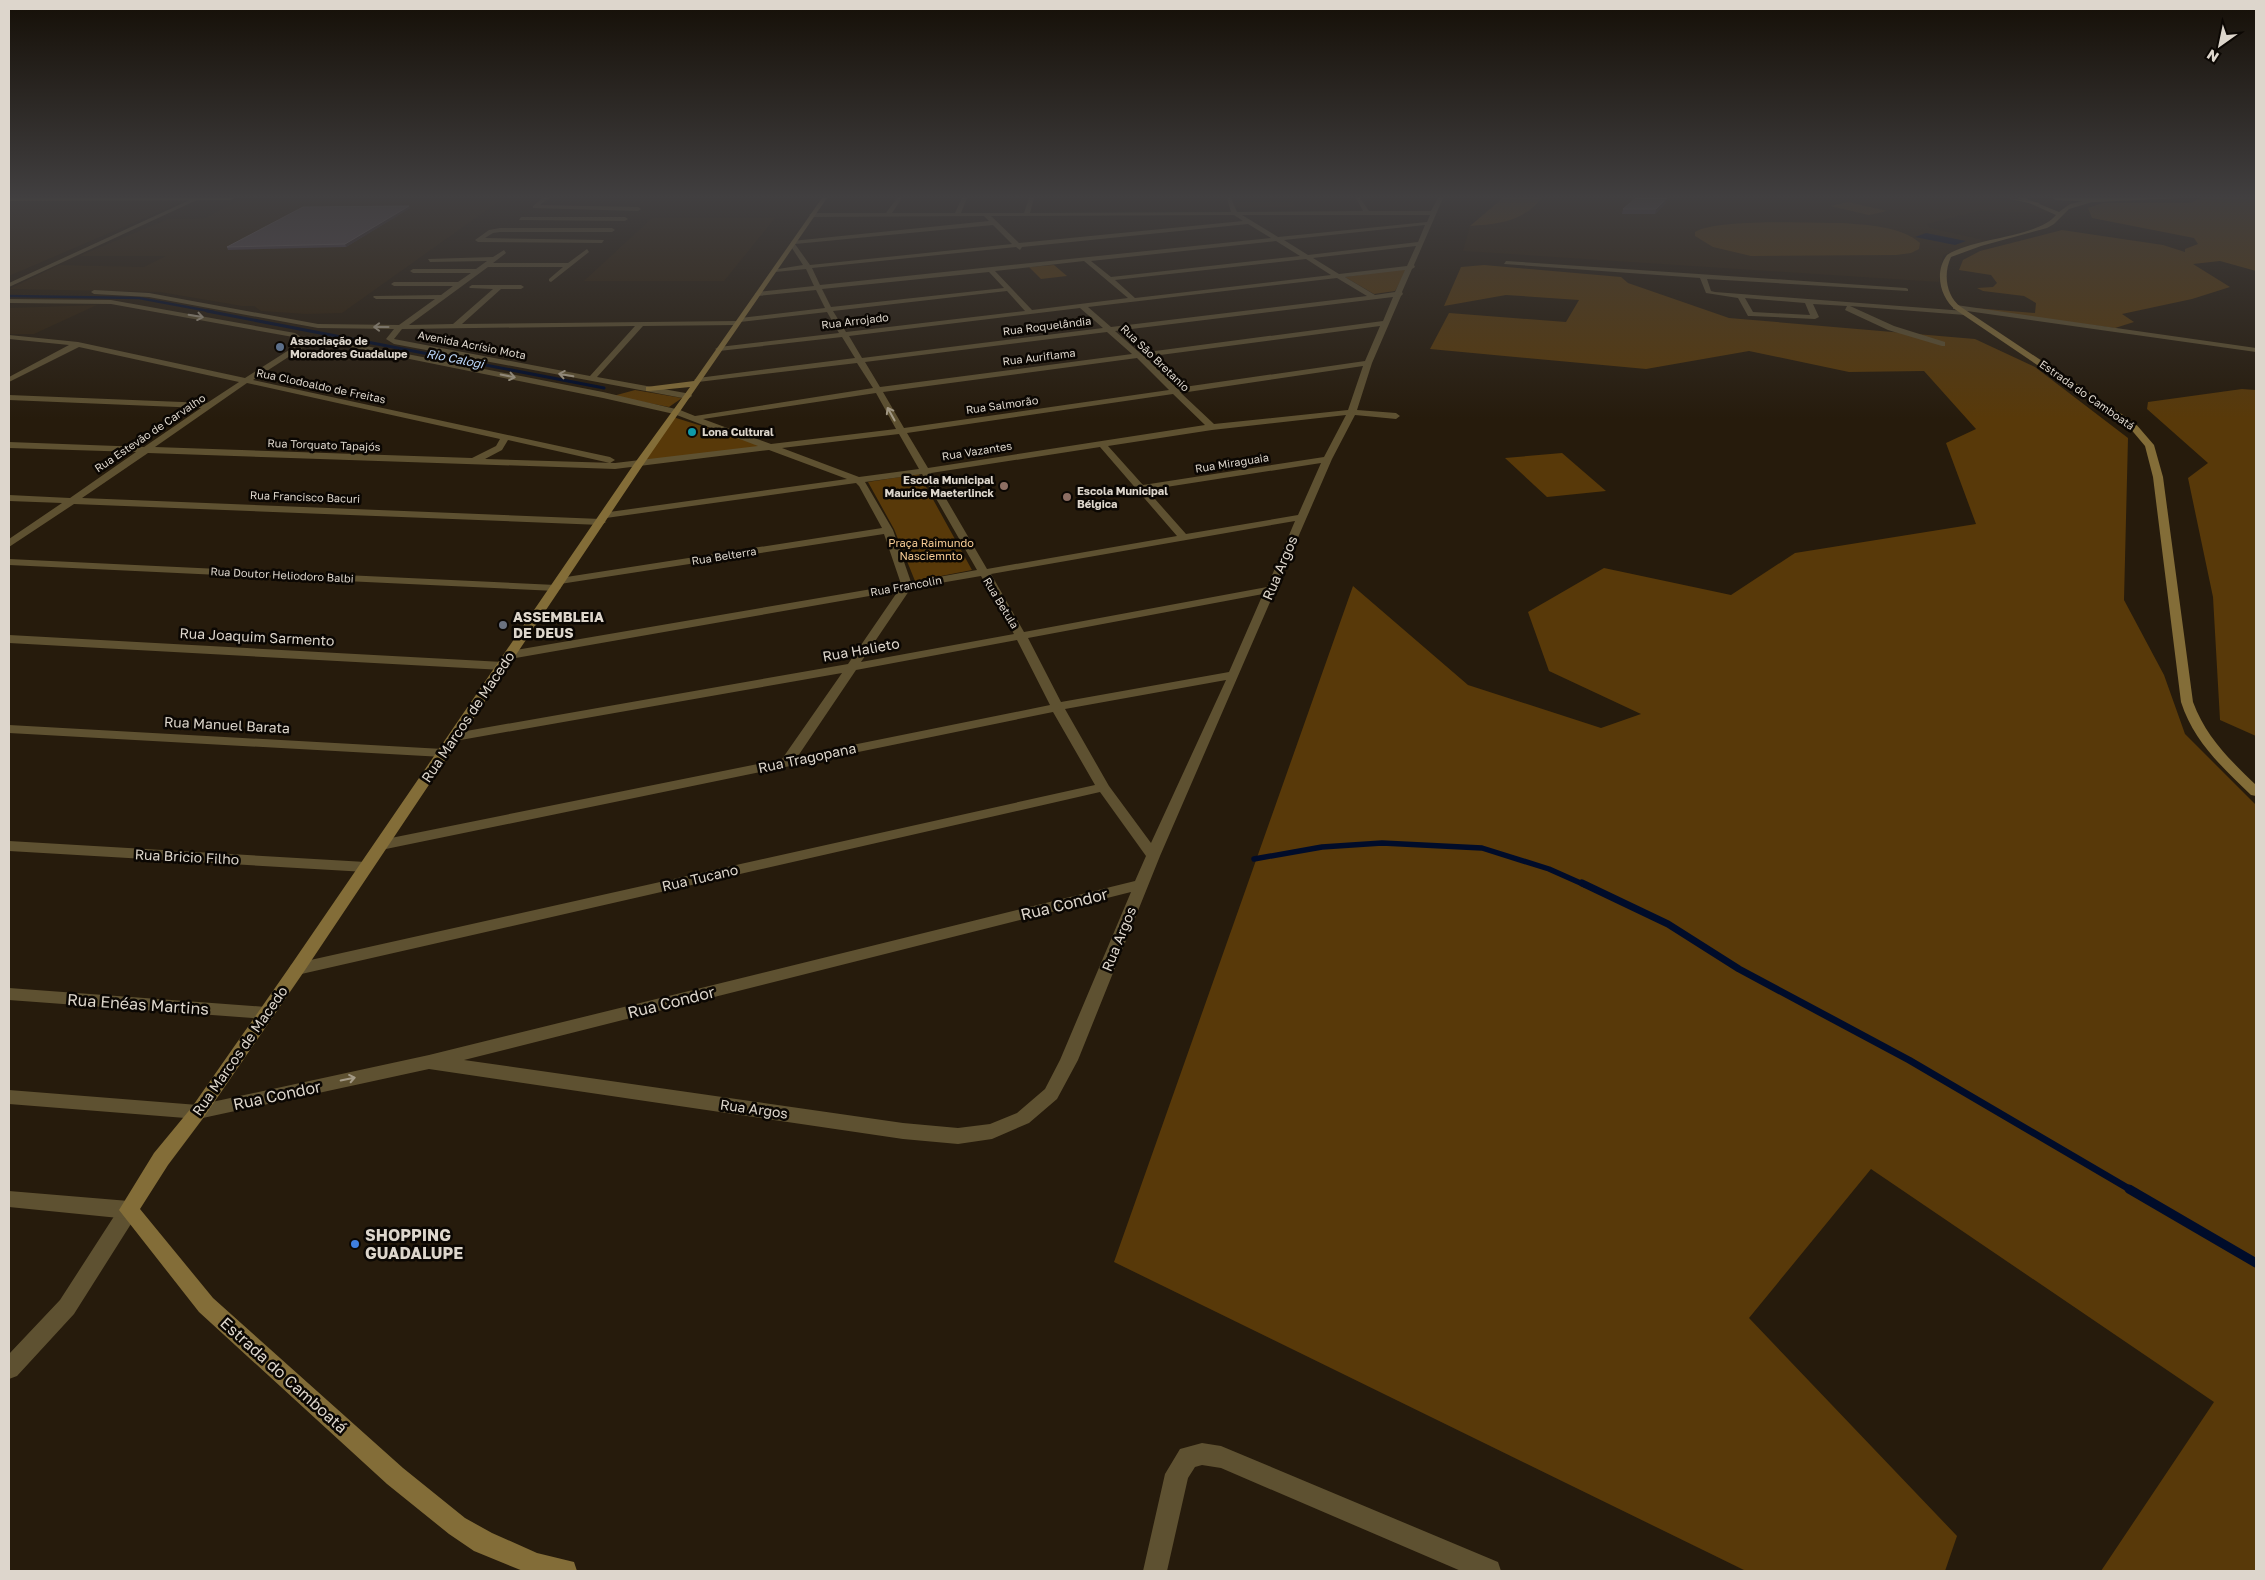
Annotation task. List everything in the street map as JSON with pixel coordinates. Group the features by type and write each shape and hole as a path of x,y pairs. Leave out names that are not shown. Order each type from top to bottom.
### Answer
{"main road":[{"name":"Rua Marcos de Macedo","path":"129,1210 161,1160 198,1112 297,969 558,585 603,518 633,464 677,412 719,348 774,272"},
{"name":"Estrada do Camboatá","path":"1945,272 1944,293 1960,310 2132,425 2149,444 2158,477 2187,702 2193,722 2210,746 2256,792"},
{"path":"648,389 670,388 697,381"},
{"name":"Estrada do Camboatá","path":"129,1210 206,1305 395,1476 457,1526 483,1542 537,1565 565,1571"}],"street":[{"path":"9,285 38,272"},
{"path":"413,272 430,272"},
{"path":"400,327 476,272"},
{"path":"551,280 561,272"},
{"name":"Rua Betula","path":"810,272 829,310 878,390 900,431 1021,636 1057,707 1103,787 1152,856"},
{"path":"758,294 965,272"},
{"path":"993,272 1030,312"},
{"path":"1101,272 1134,300"},
{"path":"1110,279 1175,272"},
{"path":"1332,272 1392,309"},
{"name":"Rua Arrojado","path":"719,348 1374,272"},
{"name":"Rua Argos","path":"429,1062 903,1131 958,1136 992,1131 1022,1118 1051,1094 1069,1060 1152,856 1234,675 1327,459 1352,412 1368,363 1410,272"},
{"path":"1638,272 1906,290"},
{"path":"1703,276 1710,293 1820,302 1960,310 2256,350"},
{"path":"1768,280 1774,298"},
{"path":"394,284 460,284"},
{"path":"1829,284 1842,303 1891,328 1942,344"},
{"path":"455,326 499,287"},
{"path":"472,288 521,287"},
{"path":"400,327 739,322 1010,289"},
{"path":"9,292 18,292"},
{"name":"Avenida Acrísio Mota","path":"84,292 149,295 318,326 400,327"},
{"name":"Rua Roquelândia","path":"697,381 1400,294"},
{"path":"1740,296 1751,314 1815,317 1808,301"},
{"path":"376,297 442,297"},
{"name":"Avenida Acrísio Mota","path":"9,301 111,302 141,306 295,334 305,343 340,343 603,395 696,418 858,480"},
{"name":"Rua São Bretanio","path":"1082,306 1139,356 1212,427"},
{"name":"Rua Auriflama","path":"696,418 878,390 1386,323"},
{"path":"590,379 641,324"},
{"name":"Avenida Acrísio Mota","path":"400,327 392,334 390,339 394,342 688,396"},
{"name":"Rua Clodoaldo de Freitas","path":"9,338 78,344 244,382 633,464"},
{"name":"Rua Estevão de Carvalho","path":"9,544 244,382 305,343"},
{"path":"9,380 78,344"},
{"name":"Rua Salmorão","path":"633,464 900,431 1368,363"},
{"path":"603,395 624,385"},
{"path":"9,397 211,406"},
{"name":"Rua Vazantes","path":"603,518 1212,427 1352,412 1396,416"},
{"path":"471,462 499,448 506,437"},
{"path":"1102,444 1184,538"},
{"name":"Rua Torquato Tapajós","path":"9,445 591,466 633,464"},
{"name":"Rua Miraguaia","path":"1141,488 1327,459"},
{"path":"787,762 907,586 888,530 863,485 858,480"},
{"name":"Rua Francisco Bacuri","path":"9,498 603,518"},
{"name":"Rua Francolin","path":"510,655 1302,517"},
{"name":"Rua Belterra","path":"558,585 888,530"},
{"name":"Rua Doutor Heliodoro Balbi","path":"9,562 558,585"},
{"name":"Rua Halieto","path":"454,737 853,667 1271,589"},
{"name":"Rua Joaquim Sarmento","path":"9,639 503,666"},
{"name":"Rua Tragopana","path":"381,845 1057,707 1234,675"},
{"name":"Rua Manuel Barata","path":"9,729 443,753"},
{"name":"Rua Tucano","path":"297,969 1103,787"},
{"name":"Rua Bricio Filho","path":"9,846 366,867"},
{"name":"Rua Condor","path":"9,1097 198,1112 429,1062 1142,884"},
{"name":"Rua Enéas Martins","path":"9,994 266,1013"},
{"path":"9,1199 129,1210 67,1307 9,1369"},
{"path":"1154,1571 1177,1474 1188,1457 1202,1454 1220,1457 1489,1571"}],"shaded area":[{"path":"9,272 19,272 9,276"},
{"path":"45,272 400,272 342,313 306,314 261,311 254,306 242,306 160,292 9,289"},
{"path":"594,272 732,272 724,281 584,281"},
{"path":"1781,272 1941,272 1939,282"},
{"path":"97,305 34,334 9,334 9,308"}],"green space":[{"path":"1034,272 1062,272 1067,276 1041,279"},
{"path":"1382,272 1406,272 1395,291 1374,294 1345,277"},
{"path":"1459,272 1561,272 1621,277 1628,283 1729,318 1975,339 2035,367 2128,438 2124,600 2164,675 2185,734 2256,805 2256,1571 2101,1571 2214,1402 1871,1169 1749,1318 1957,1536 1945,1571 1746,1571 1114,1262 1353,586 1468,685 1601,728 1641,714 1549,671 1528,612 1604,568 1731,595 1795,553 1976,524 1946,443 1976,429 1924,371 1849,372 1749,351 1646,369 1430,349 1449,313 1566,322 1579,300 1506,295 1444,306"},
{"path":"1970,272 2205,272 2230,287 2192,299 2122,314 2134,322 2115,328 1984,311 1975,308 2035,313 2036,303 2024,296 1983,291 1977,288 1993,287 1997,283 1991,275"},
{"path":"2242,389 2256,390 2256,736 2220,720 2213,597 2188,478 2208,463 2147,409 2148,402"},
{"path":"635,390 682,398 669,407 613,396"},
{"name":"Lona Cultural","path":"673,417 769,447 640,463"},
{"path":"1562,453 1606,491 1547,497 1505,458"},
{"name":"Praça Raimundo Nasciemnto","path":"919,474 972,570 915,581 894,529 868,482"}],"waterway":[{"name":"Rio Calogi","path":"9,296 139,298 214,312"},
{"name":"Rio Calogi","path":"207,311 604,388"},
{"path":"1254,859 1322,847 1382,843 1482,848 1549,869 1585,885"},
{"path":"1582,883 1668,924 1739,969 1909,1060 2131,1190"},
{"path":"2129,1189 2256,1263"}],"place":[{"name":"Associação de Moradores Guadalupe","path":"280,347"},
{"name":"Lona Cultural","path":"692,432"},
{"name":"Escola Municipal Maurice Maeterlinck","path":"1004,486"},
{"name":"Escola Municipal Bélgica","path":"1067,497"},
{"name":"ASSEMBLEIA DE DEUS","path":"503,625"},
{"name":"SHOPPING GUADALUPE","path":"355,1244"}]}
